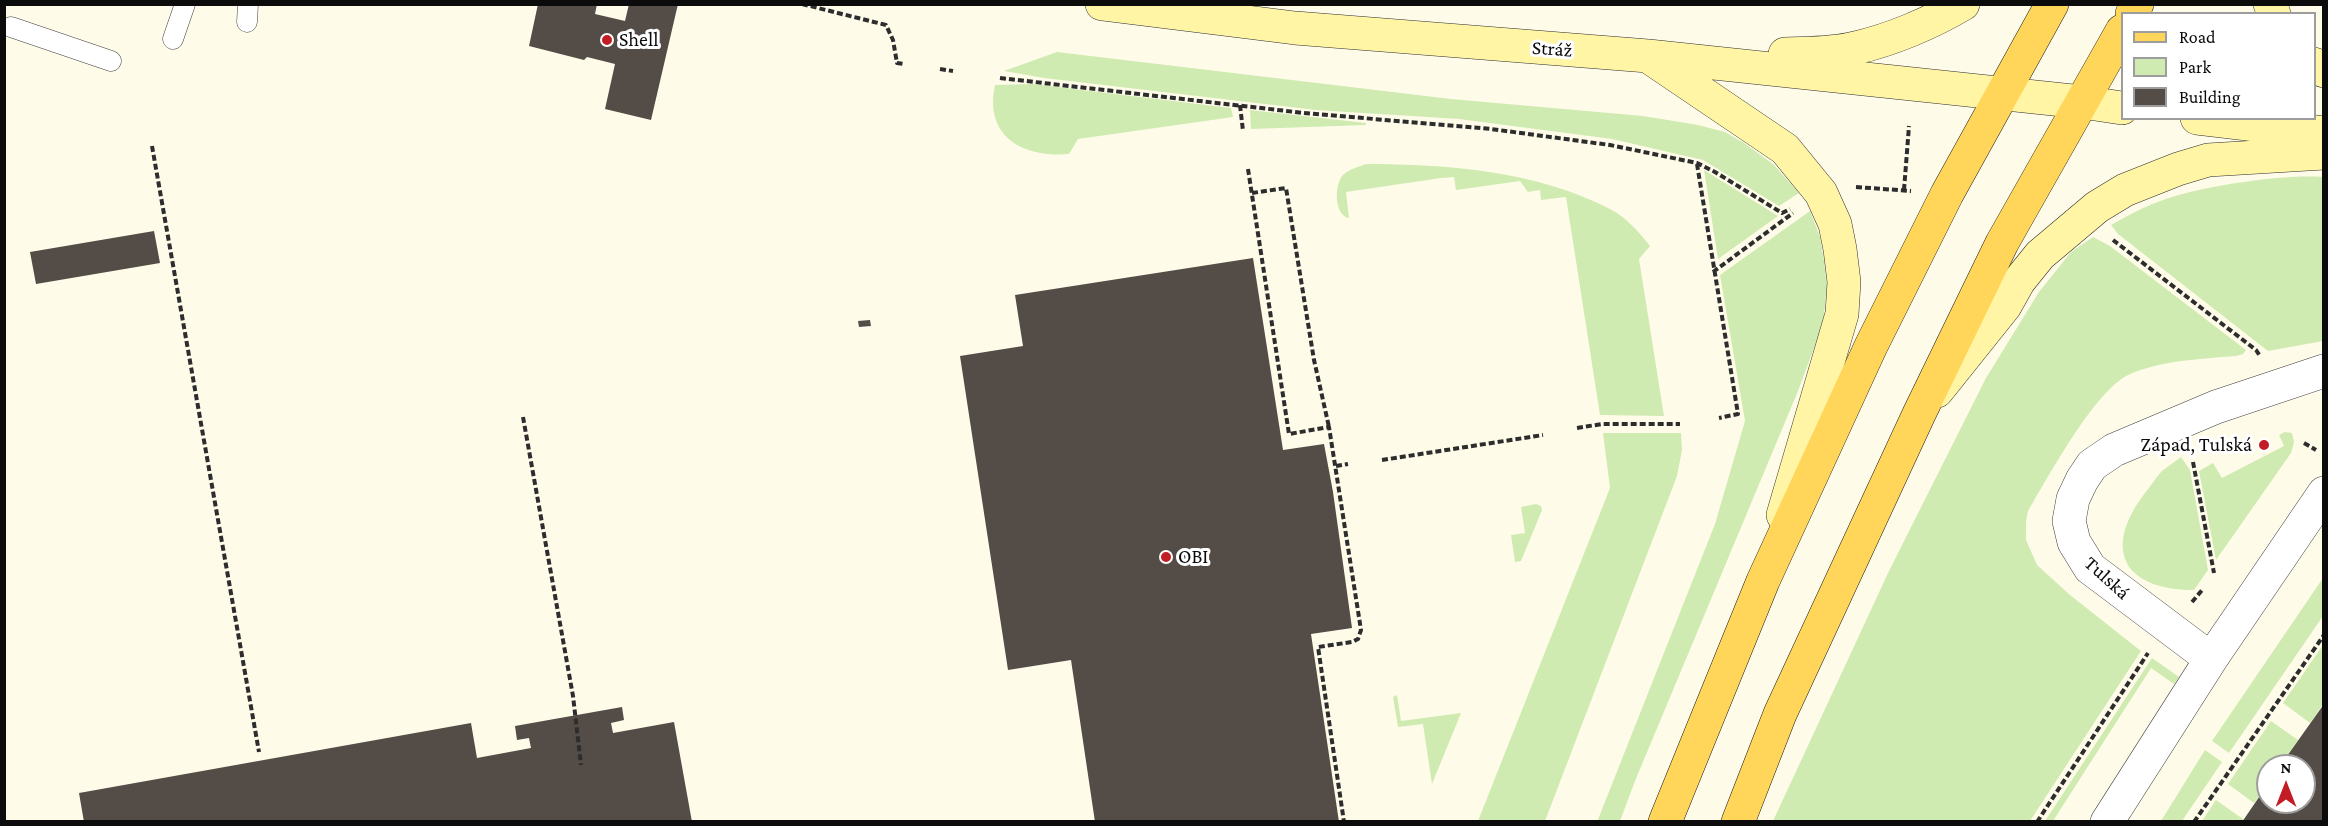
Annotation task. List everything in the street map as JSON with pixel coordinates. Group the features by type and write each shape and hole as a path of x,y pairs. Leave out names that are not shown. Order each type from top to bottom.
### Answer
{"main road":[{"path":"1665,822 1763,581 1871,346 1947,194 2052,4"},
{"path":"1738,822 1780,714 1919,414 2002,243 2121,32"}],"street":[{"name":"Stráž","path":"1102,4 1306,29 1648,56 2121,108"},
{"path":"1648,56 1805,54 1853,49 1892,37 1963,4"},
{"path":"1648,56 1785,149 1821,193 1835,224 1844,282 1842,314 1763,581"},
{"path":"2214,120 2324,133"},
{"path":"1919,414 2005,306 2019,281 2040,255 2097,207 2125,190 2208,160 2324,153"},
{"name":"Tulská","path":"2211,659 2091,568 2074,542 2071,531 2070,512 2073,499 2092,465 2114,450 2216,407 2324,371"},
{"path":"2107,822 2211,659 2324,493"}],"lane":[{"path":"173,39 184,4"},
{"path":"11,27 111,61"}],"path":[{"path":"802,4 886,25 893,40 897,63 904,64"},
{"path":"940,69 953,71"},
{"path":"1000,78 1304,113 1436,123 1610,145 1696,163 1782,213 1799,206 1786,220 1713,272"},
{"path":"1240,105 1243,131"},
{"path":"1904,190 1909,126"},
{"path":"152,146 259,752"},
{"path":"1696,163 1738,414 1719,418"},
{"path":"1248,169 1288,434 1329,427"},
{"path":"1848,187 1914,191"},
{"path":"1252,193 1286,188 1314,360 1336,466 1361,630 1358,639 1352,642 1318,647 1344,822"},
{"path":"2108,236 2256,350"},
{"path":"523,417 573,696 581,765"},
{"path":"1577,429 1602,424 1680,424"},
{"path":"1382,460 1543,435"},
{"path":"2304,443 2316,450"},
{"path":"2193,462 2214,573"},
{"path":"1336,466 1348,464"},
{"path":"2194,822 2324,635"},
{"path":"2037,822 2147,655"}],"green space":[{"path":"1057,52 1451,99 1643,116 1698,125 1725,132 1744,143 1773,164 1799,193 1779,206 1703,160 1612,139 1459,119 1316,110 1044,78 1004,71"},
{"path":"1033,84 1231,108 1233,117 1078,139 1069,154 1036,152 1010,140 1001,130 995,118 993,103 995,85"},
{"path":"1250,110 1366,123 1366,125 1251,129"},
{"path":"1366,164 1460,168 1522,178 1582,196 1610,209 1627,221 1650,246 1639,259 1664,416 1600,415 1566,197 1541,200 1540,190 1528,192 1520,181 1456,190 1454,177 1441,178 1346,192 1349,218 1344,216 1338,206 1338,186 1345,173"},
{"path":"1704,170 1778,216 1718,259"},
{"path":"2323,177 2323,341 2268,351 2118,234 2111,225 2138,210 2182,194 2266,179"},
{"path":"1810,211 1820,237 1827,286 1823,324 1798,391 1620,821 1597,822 1715,524 1745,421 1720,275"},
{"path":"2093,237 2110,246 2246,350 2243,354 2236,356 2181,361 2154,366 2128,375 2101,399 2087,417 2028,511 2026,540 2037,565 2070,595 2141,651 2030,821 1773,821 1889,571 1986,378 2039,292 2071,252"},
{"path":"2285,432 2292,433 2294,442 2291,453 2216,560 2199,471 2213,463 2222,478 2284,446 2279,435"},
{"path":"1603,433 1681,433 1682,450 1677,476 1545,821 1478,821 1610,488"},
{"path":"2181,457 2190,470 2208,570 2194,590 2150,583 2136,574 2127,562 2123,548 2125,532 2132,513 2160,473"},
{"path":"1536,504 1541,506 1542,510 1521,561 1515,562 1511,535 1525,533 1521,507"},
{"path":"2323,578 2323,616 2229,753 2212,741"},
{"path":"2323,645 2323,704 2310,723 2283,703"},
{"path":"2152,658 2179,677 2174,684 2151,668 2053,821 2045,821"},
{"path":"1397,695 1401,721 1461,713 1432,784 1423,724 1398,727 1393,697"},
{"path":"2271,721 2298,740 2288,754 2256,754 2256,800 2254,803 2228,784"},
{"path":"2205,750 2222,762 2182,821 2161,821"},
{"path":"2216,800 2243,819 2242,821 2202,821"}],"building":[{"path":"538,4 597,4 595,14 625,21 629,4 678,4 651,120 605,109 615,64 587,57 584,60 529,46"},
{"path":"154,231 160,263 36,284 30,252"},
{"name":"OBI","path":"1253,258 1283,450 1324,444 1333,492 1352,628 1311,634 1339,822 1095,822 1071,660 1008,670 960,356 1023,346 1015,295"},
{"path":"870,320 871,326 859,327 858,321"},
{"path":"2324,704 2324,822 2242,822 2256,802 2256,814 2316,814 2316,754 2289,754"},
{"path":"622,707 624,720 611,723 613,733 674,722 692,822 84,822 79,793 471,723 477,758 531,748 529,738 517,740 515,726"}],"place":[{"name":"Shell","path":"607,40"},
{"name":"Západ, Tulská","path":"2264,445"},
{"name":"OBI","path":"1166,557"}]}
